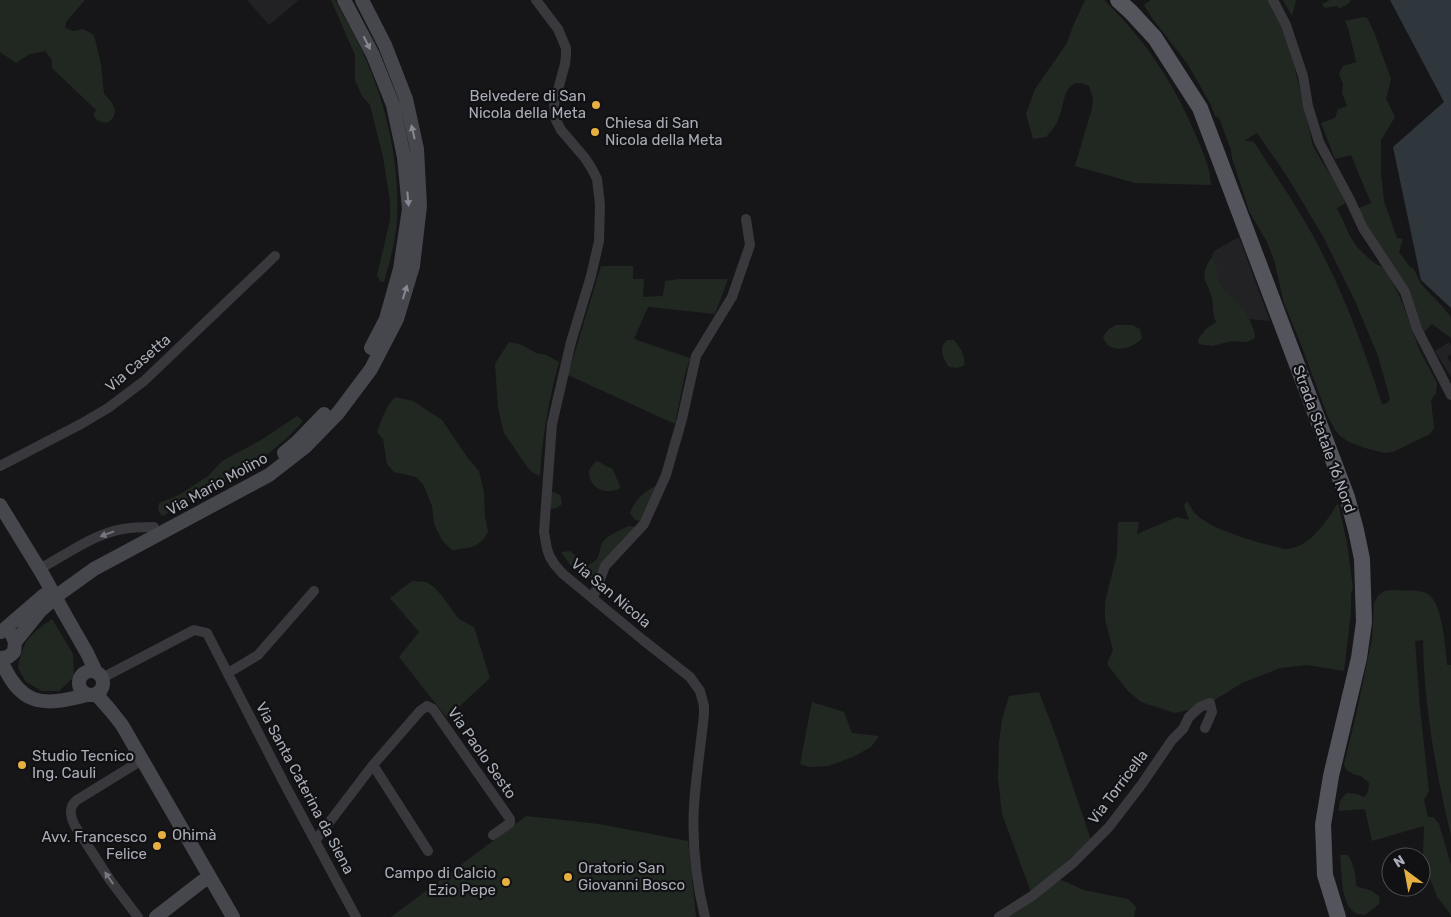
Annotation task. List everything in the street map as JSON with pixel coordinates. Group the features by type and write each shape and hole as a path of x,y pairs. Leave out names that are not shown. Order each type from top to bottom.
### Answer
{"main road":[{"name":"Via Mario Molino","path":"0,632 52,588 109,550 264,468 296,443 331,407 362,364 386,319 400,269 409,209 404,156 393,105 373,55 344,0"},
{"name":"Via Mario Molino","path":"15,647 40,610 94,569 218,504 276,470 305,447 338,413 371,369 396,319 413,266 420,206 418,149 406,99 384,45 362,0"},
{"name":"Strada Statale 16 Nord","path":"1118,0 1155,38 1200,108 1347,496 1356,530 1362,559 1363,629 1359,658 1331,776 1323,825 1325,875 1338,917"},
{"path":"0,505 63,611 74,633 81,657 92,682 122,725 233,917"},
{"path":"0,632 12,635 15,647 14,684"},
{"path":"15,647 8,657 0,658 14,684 33,700 59,701 92,682"},
{"path":"156,917 209,876"}],"street":[{"name":"Via San Nicola","path":"536,0 558,29 566,48 565,64 554,104 556,120 566,137 585,158 596,179 600,205 599,241 591,276 571,342 552,424 544,532 547,548 555,565 563,574 690,677 703,698 704,714 694,806 698,882 705,917"},
{"path":"1274,0 1286,25 1303,76 1308,106 1319,142 1363,228 1405,292 1417,329 1451,395"},
{"path":"593,598 605,566 644,524 666,475 682,419 696,356 732,298 750,245 746,219"},
{"name":"Via Casetta","path":"0,466 82,424 144,382 275,256"},
{"path":"41,572 92,540 111,532 154,527"},
{"path":"228,672 258,655 314,591"},
{"name":"Via Santa Caterina da Siena","path":"92,682 194,630 207,632 284,783 356,917"},
{"path":"0,675 7,677 14,684"},
{"name":"Via Torricella","path":"999,917 1032,896 1059,874 1109,827 1142,784 1172,740 1183,729 1189,717 1200,707 1210,703 1212,712 1204,728"},
{"name":"Via Paolo Sesto","path":"373,765 420,711 427,706 433,709 510,819 510,823 494,836"},
{"path":"138,917 110,880 75,826 70,810 78,800 142,760"},
{"path":"315,841 373,765 428,851"}],"shaded area":[{"path":"0,0 85,0 66,22 65,28 73,31 83,29 94,35 101,64 104,94 115,108 114,116 111,120 107,123 98,121 93,115 96,110 52,68 52,60 45,51 30,54 16,63 0,52"},
{"path":"247,0 299,0 269,25"},
{"path":"331,0 335,0 371,71 384,111 394,154 397,218 394,242 384,282 380,281 377,275 390,220 390,201 383,157 370,105 362,96 355,80 355,55"},
{"path":"1085,0 1104,0 1133,32 1158,64 1179,99 1197,138 1208,167 1211,185 1135,183 1075,166 1093,99 1089,86 1080,83 1074,84 1066,93 1053,129 1046,137 1033,139 1026,114 1035,89 1067,43"},
{"path":"1151,0 1270,0 1282,25 1294,65 1313,146 1346,203 1337,208 1357,247 1376,264 1385,268 1402,302 1419,349 1437,383 1436,393 1431,400 1434,428 1430,434 1393,452 1385,453 1349,442 1335,430 1328,417 1284,303 1274,260 1267,242 1249,211 1231,150 1219,118 1215,116 1211,105 1187,63 1144,5","holes":["1257,133 1287,176 1324,238 1355,301 1378,356 1390,399 1387,403 1382,404 1350,314 1310,230 1254,142 1245,140"]},
{"path":"1283,0 1296,0 1292,16"},
{"path":"1330,0 1351,0 1339,9 1338,6 1324,8 1322,4"},
{"path":"1390,0 1451,0 1451,308 1421,280 1393,147 1444,102"},
{"path":"1363,17 1367,18 1374,32 1391,79 1386,99 1395,117 1381,140 1381,174 1384,201 1397,238 1403,239 1399,252 1410,267 1414,269 1421,284 1451,317 1451,338 1432,324 1424,332 1357,209 1371,203 1351,155 1335,159 1321,123 1335,118 1338,109 1347,106 1342,93 1343,84 1339,74 1343,66 1356,62 1345,21"},
{"path":"1239,237 1270,321 1249,319 1239,304 1221,286 1216,275 1212,257 1214,251"},
{"path":"1212,257 1222,287 1239,303 1252,325 1255,338 1247,342 1232,341 1212,346 1199,344 1198,339 1206,329 1216,322 1210,290 1204,276 1206,267"},
{"path":"601,266 633,266 633,279 644,279 643,297 663,296 665,281 679,279 728,279 715,314 648,307 634,339 690,358 675,424 568,375"},
{"path":"1117,325 1132,325 1140,329 1142,338 1126,348 1117,349 1108,345 1103,338 1105,333"},
{"path":"947,340 954,340 960,349 964,358 964,366 956,368 949,367 947,364 942,350"},
{"path":"509,342 522,345 559,362 546,418 540,476 528,468 504,433 498,408 495,364"},
{"path":"1449,342 1451,354 1447,357 1451,363 1451,377 1435,351"},
{"path":"395,397 413,401 442,420 479,471 484,492 488,532 477,544 469,548 452,550 442,540 434,524 432,506 423,484 416,477 394,472 387,464 383,439 377,432 386,409"},
{"path":"297,416 303,421 272,451 219,486 162,516 158,510 159,503 179,495 208,476 222,461 261,440"},
{"path":"596,461 612,468 620,486 619,489 608,491 594,486 589,476 589,470"},
{"path":"657,486 640,521 635,520 630,513 634,504 645,493"},
{"path":"551,491 560,495 562,502 557,508 550,509"},
{"path":"1187,501 1195,513 1213,526 1238,536 1285,549 1294,548 1302,544 1316,533 1338,503 1347,543 1353,588 1344,671 1307,665 1280,668 1242,683 1213,701 1193,709 1175,713 1141,702 1128,691 1107,664 1113,650 1105,619 1105,602 1117,554 1118,522 1139,522 1137,534 1177,517 1189,520 1184,505"},
{"path":"630,526 635,527 591,580 571,566 561,552 570,551 587,566 597,559 602,543 607,538"},
{"path":"412,581 426,582 434,587 459,619 474,627 490,678 447,718 399,657 419,632 390,598"},
{"path":"1384,591 1420,591 1428,594 1433,599 1440,616 1447,665 1451,665 1451,836 1440,788 1428,714 1423,640 1415,641 1429,791 1424,800 1428,817 1433,817 1439,824 1451,865 1451,917 1437,897 1431,881 1431,847 1423,847 1424,826 1372,841 1365,809 1339,811 1340,801 1347,793 1364,797 1368,792 1369,783 1361,776 1346,770 1344,764 1372,639 1374,603"},
{"path":"52,619 73,654 74,677 59,691 42,691 26,682 18,668 22,651 28,639"},
{"path":"1039,692 1091,840 1031,892 1002,814 998,778 999,742 1002,720 1009,696"},
{"path":"812,702 844,712 852,733 879,736 871,747 853,757 828,766 809,767 800,764"},
{"name":"Oratorio San Giovanni Bosco","path":"526,816 599,824 688,841 696,917 391,917"},
{"path":"1340,855 1348,855 1354,870 1356,886 1372,891 1380,897 1379,904 1365,915 1355,913 1346,901 1342,885"},
{"path":"1057,878 1084,890 1128,899 1136,907 1134,917 1002,917"}],"place":[{"name":"Belvedere di San Nicola della Meta","path":"596,105"},
{"name":"Chiesa di San Nicola della Meta","path":"595,132"},
{"name":"Studio Tecnico Ing. Cauli","path":"22,765"},
{"name":"Ohimà","path":"162,835"},
{"name":"Avv. Francesco Felice","path":"157,846"},
{"name":"Oratorio San Giovanni Bosco","path":"568,877"},
{"name":"Campo di Calcio Ezio Pepe","path":"506,882"}]}
